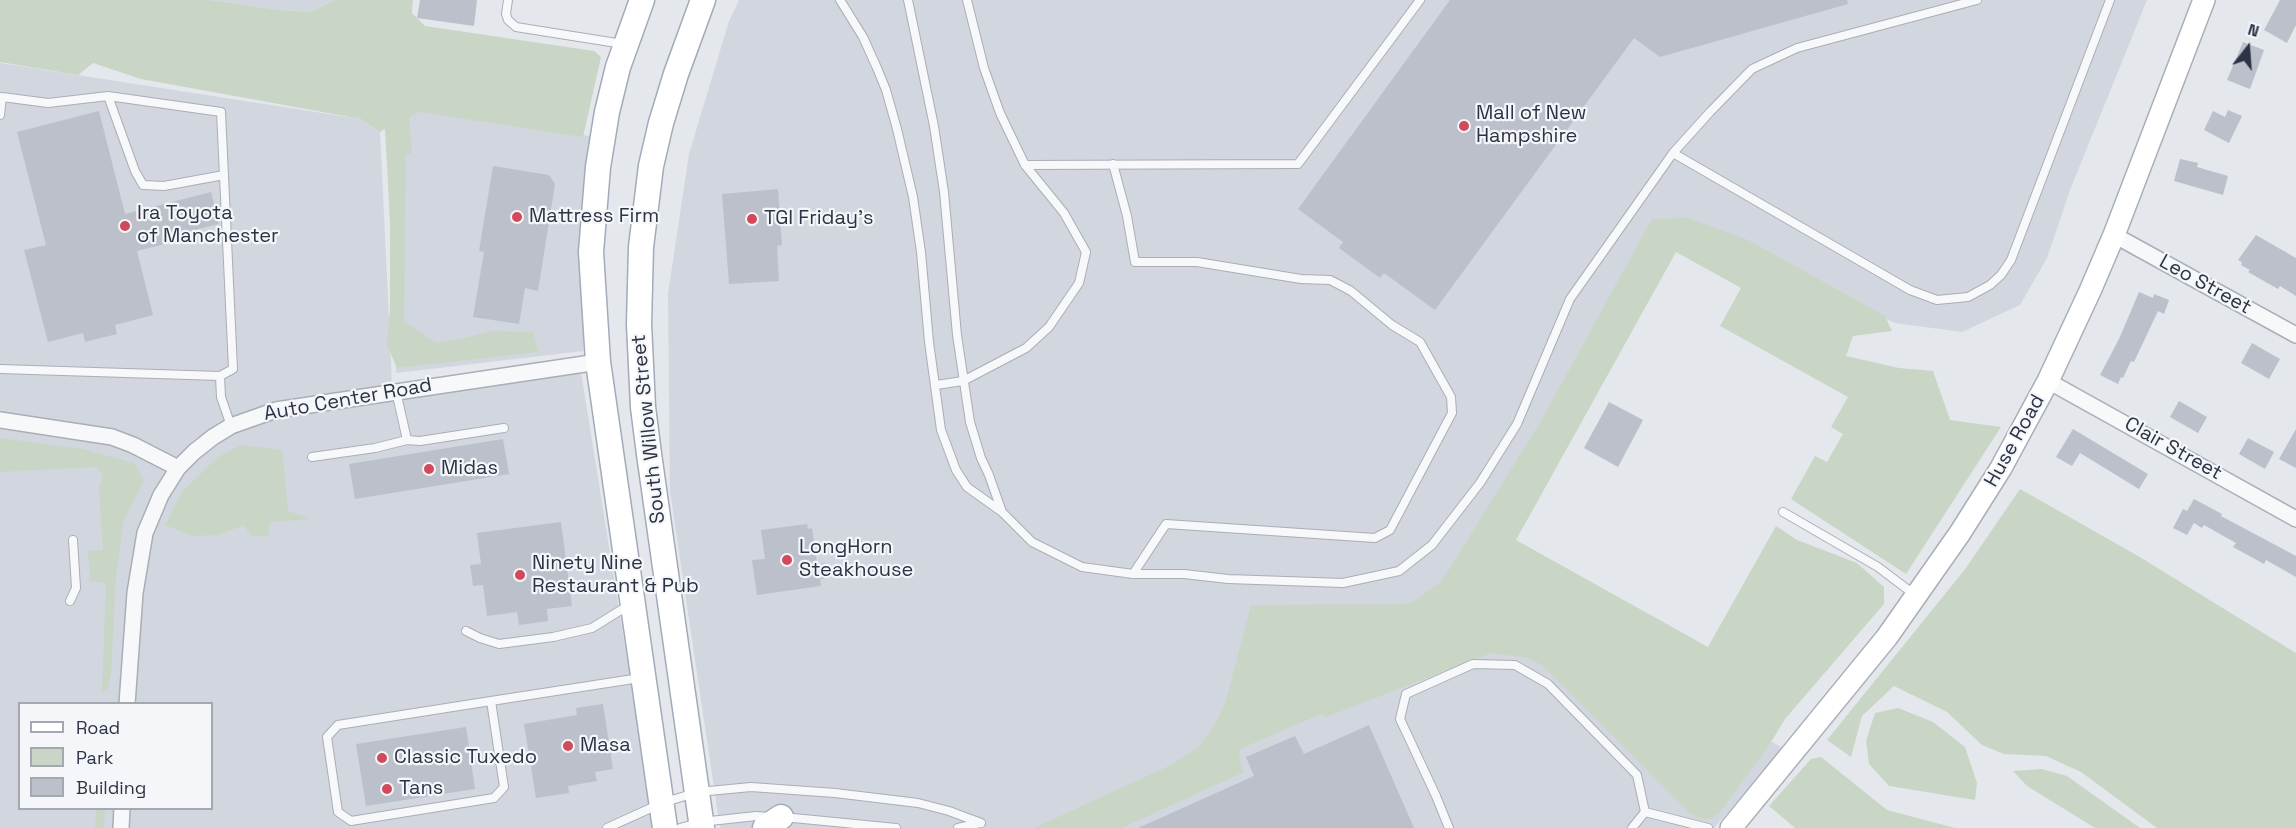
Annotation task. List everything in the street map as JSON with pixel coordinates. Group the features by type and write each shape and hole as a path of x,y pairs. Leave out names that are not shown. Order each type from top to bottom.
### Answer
{"main road":[{"name":"South Willow Street","path":"642,0 626,44 607,112 594,206 591,252 598,362 665,828"},
{"path":"698,11 713,0"},
{"name":"South Willow Street","path":"694,826 698,792 643,407 639,324 641,247 651,166 660,123 698,11"}],"street":[{"name":"Huse Road","path":"1731,828 1917,596 2001,468 2048,381 2114,235 2204,0"},
{"name":"Leo Street","path":"2114,235 2296,335"},
{"name":"Auto Center Road","path":"127,702 135,593 141,553 152,514 178,468 194,452 231,426 276,410 598,362"},
{"name":"Clair Street","path":"2048,381 2296,519"},
{"path":"0,420 112,437 178,468"},
{"path":"121,828 122,810"}],"lane":[{"path":"508,0 506,15 516,27 626,44"},
{"path":"840,0 863,37 877,68 897,129 916,219 941,430 956,470 967,487 1002,512 1032,543 1082,567 1133,574 1184,574 1228,579 1343,583 1399,571 1432,545 1480,483 1517,424 1570,300 1673,153 1752,69 1797,48 1977,0"},
{"path":"908,0 934,126 944,192 963,381 970,422 1002,512"},
{"path":"936,385 963,381 1026,348 1049,327 1079,283 1086,252 1064,213 1025,165 1000,113 987,77 968,0"},
{"path":"1025,165 1298,164 1420,0"},
{"path":"1673,153 1910,290 1937,300 1968,297 1990,285 2001,275 2011,260 2110,0"},
{"path":"108,96 135,171 143,185 164,186 224,175"},
{"path":"0,115 2,97 48,103 108,96 221,112 233,369 220,376 0,369"},
{"path":"1113,164 1127,216 1135,262 1197,262 1301,279 1330,280 1351,291 1392,325 1420,342 1451,397 1452,413 1390,530 1375,538 1166,524 1133,574"},
{"path":"220,376 221,397 231,426"},
{"path":"396,391 407,440"},
{"path":"312,457 375,448 407,440 420,441 504,428"},
{"path":"1783,512 1878,567 1917,596"},
{"path":"70,601 76,588 73,540"},
{"path":"466,631 499,644 553,637 592,628 632,602"},
{"path":"1449,828 1400,719 1406,694 1473,664 1515,665 1548,684 1636,776 1645,812"},
{"path":"491,701 504,787 494,798 351,821 338,812 327,737 338,725 491,701 644,677"},
{"path":"607,828 662,802 698,792 751,787 835,793 918,803 981,823 958,828"},
{"path":"1632,828 1645,812"},
{"path":"1645,812 1708,828"},
{"path":"694,826 756,816 773,823 896,828"}],"shaded area":[{"path":"210,0 334,0 311,12"},
{"path":"739,0 2147,0 2070,190 2047,258 2020,305 1962,332 1895,323 1723,241 1666,229 1460,616 1436,634 1411,642 1270,605 1228,732 1468,633 1648,676 1783,748 1714,828 720,828 670,491 668,294 689,154 729,21"},
{"path":"0,63 361,119 380,132 392,383 581,372 654,828 0,828"},
{"path":"401,109 596,137 586,243 583,351 396,373 386,122"}],"green space":[{"path":"0,0 210,0 311,12 334,0 413,0 412,13 425,26 594,51 601,57 583,137 420,112 409,117 412,153 406,154 404,321 436,343 491,331 533,332 538,352 397,368 387,345 390,309 390,221 385,129 380,132 361,119 141,79 93,63 78,75 0,62"},
{"path":"1688,218 1748,240 1885,316 1892,331 1853,336 1846,356 1899,368 1933,371 1950,420 2001,427 1906,574 1791,499 1815,456 1827,462 1843,434 1831,427 1848,397 1720,326 1741,288 1676,252 1516,540 1708,647 1776,526 1797,540 1857,563 1884,587 1884,604 1785,719 1768,747 1719,813 1710,819 1700,819 1690,813 1542,665 1527,658 1491,653 1326,717 1321,714 1240,749 1239,760 1244,772 1122,828 1034,828 1171,765 1199,747 1214,726 1225,704 1251,605 1410,604 1442,581 1541,421 1652,219"},
{"path":"0,438 83,449 134,463 144,481 124,519 116,575 111,674 107,690 102,691 106,583 90,581 88,551 103,550 99,488 103,476 97,467 0,472"},
{"path":"241,445 282,450 288,511 311,519 270,522 268,536 251,536 244,525 218,535 192,536 165,525 181,493 218,457"},
{"path":"2020,489 2138,556 2296,653 2296,828 2157,828 2081,772 2046,756 2004,754 1982,745 1947,712 1894,686 1862,716 1851,757 1827,740 1966,568"},
{"path":"1898,708 1933,722 1965,747 1977,783 1975,800 1889,786 1869,764 1866,741 1875,713"},
{"path":"1821,757 1887,810 1955,828 1795,828 1769,806 1811,759"},
{"path":"2042,769 2067,776 2140,828 2095,828 2027,786 2013,771"},
{"path":"96,810 105,810 104,828 95,828"}],"building":[{"path":"420,0 477,0 474,26 417,18"},
{"name":"Mall of New Hampshire","path":"1450,0 1847,0 1848,4 1660,57 1634,38 1435,310 1384,273 1380,278 1339,248 1343,242 1298,209"},
{"path":"2280,0 2296,0 2296,25 2287,43 2264,30"},
{"path":"2243,42 2264,50 2250,89 2227,80"},
{"path":"2228,110 2242,116 2229,143 2204,130 2213,111 2225,117"},
{"name":"Ira Toyota of Manchester","path":"99,111 125,214 211,192 219,224 198,229 200,235 137,251 153,315 115,325 117,334 85,342 83,333 48,342 24,250 46,245 17,132"},
{"path":"2180,159 2198,163 2197,167 2228,176 2223,195 2174,181"},
{"name":"Mattress Firm","path":"493,166 549,175 555,184 538,291 525,288 519,324 473,317 484,252 479,251"},
{"name":"TGI Friday's","path":"778,189 782,245 777,246 779,281 729,284 722,194"},
{"path":"2256,235 2296,258 2296,296 2280,286 2278,289 2248,272 2250,270 2241,265 2242,262 2238,260"},
{"path":"2139,292 2153,298 2154,294 2169,300 2164,314 2158,311 2134,362 2131,361 2118,384 2100,375 2119,339"},
{"path":"2252,343 2280,359 2269,379 2241,363"},
{"path":"2179,401 2207,417 2198,433 2170,417"},
{"path":"1609,402 1643,420 1618,467 1584,448"},
{"path":"2073,429 2148,474 2139,489 2080,453 2072,466 2056,457"},
{"path":"2296,429 2296,468 2279,459"},
{"path":"2248,438 2274,452 2265,469 2239,454"},
{"name":"Midas","path":"503,439 509,474 355,499 349,464"},
{"path":"2194,499 2296,556 2296,577 2266,560 2264,564 2233,547 2236,543 2204,525 2202,528 2194,523 2187,535 2173,528 2183,509 2187,511"},
{"name":"Ninety Nine Restaurant & Pub","path":"561,522 572,606 547,609 548,621 519,625 517,612 487,616 483,585 473,586 470,565 481,564 477,533"},
{"name":"LongHorn Steakhouse","path":"807,524 808,529 812,528 817,564 827,563 829,578 820,579 821,586 757,595 752,560 765,559 761,530"},
{"name":"Masa","path":"603,704 613,769 595,772 597,781 568,786 569,793 536,798 524,724 577,715 576,708"},
{"path":"1369,725 1414,828 1138,828 1254,776 1246,757 1295,736 1304,754"},
{"path":"466,727 475,789 366,806 356,744"}],"place":[{"name":"Mall of New Hampshire","path":"1464,126"},
{"name":"Mattress Firm","path":"517,217"},
{"name":"TGI Friday's","path":"752,219"},
{"name":"Ira Toyota of Manchester","path":"125,226"},
{"name":"Midas","path":"429,469"},
{"name":"LongHorn Steakhouse","path":"787,560"},
{"name":"Ninety Nine Restaurant & Pub","path":"520,575"},
{"name":"Masa","path":"568,746"},
{"name":"Classic Tuxedo","path":"382,758"},
{"name":"Tans","path":"387,789"}]}
